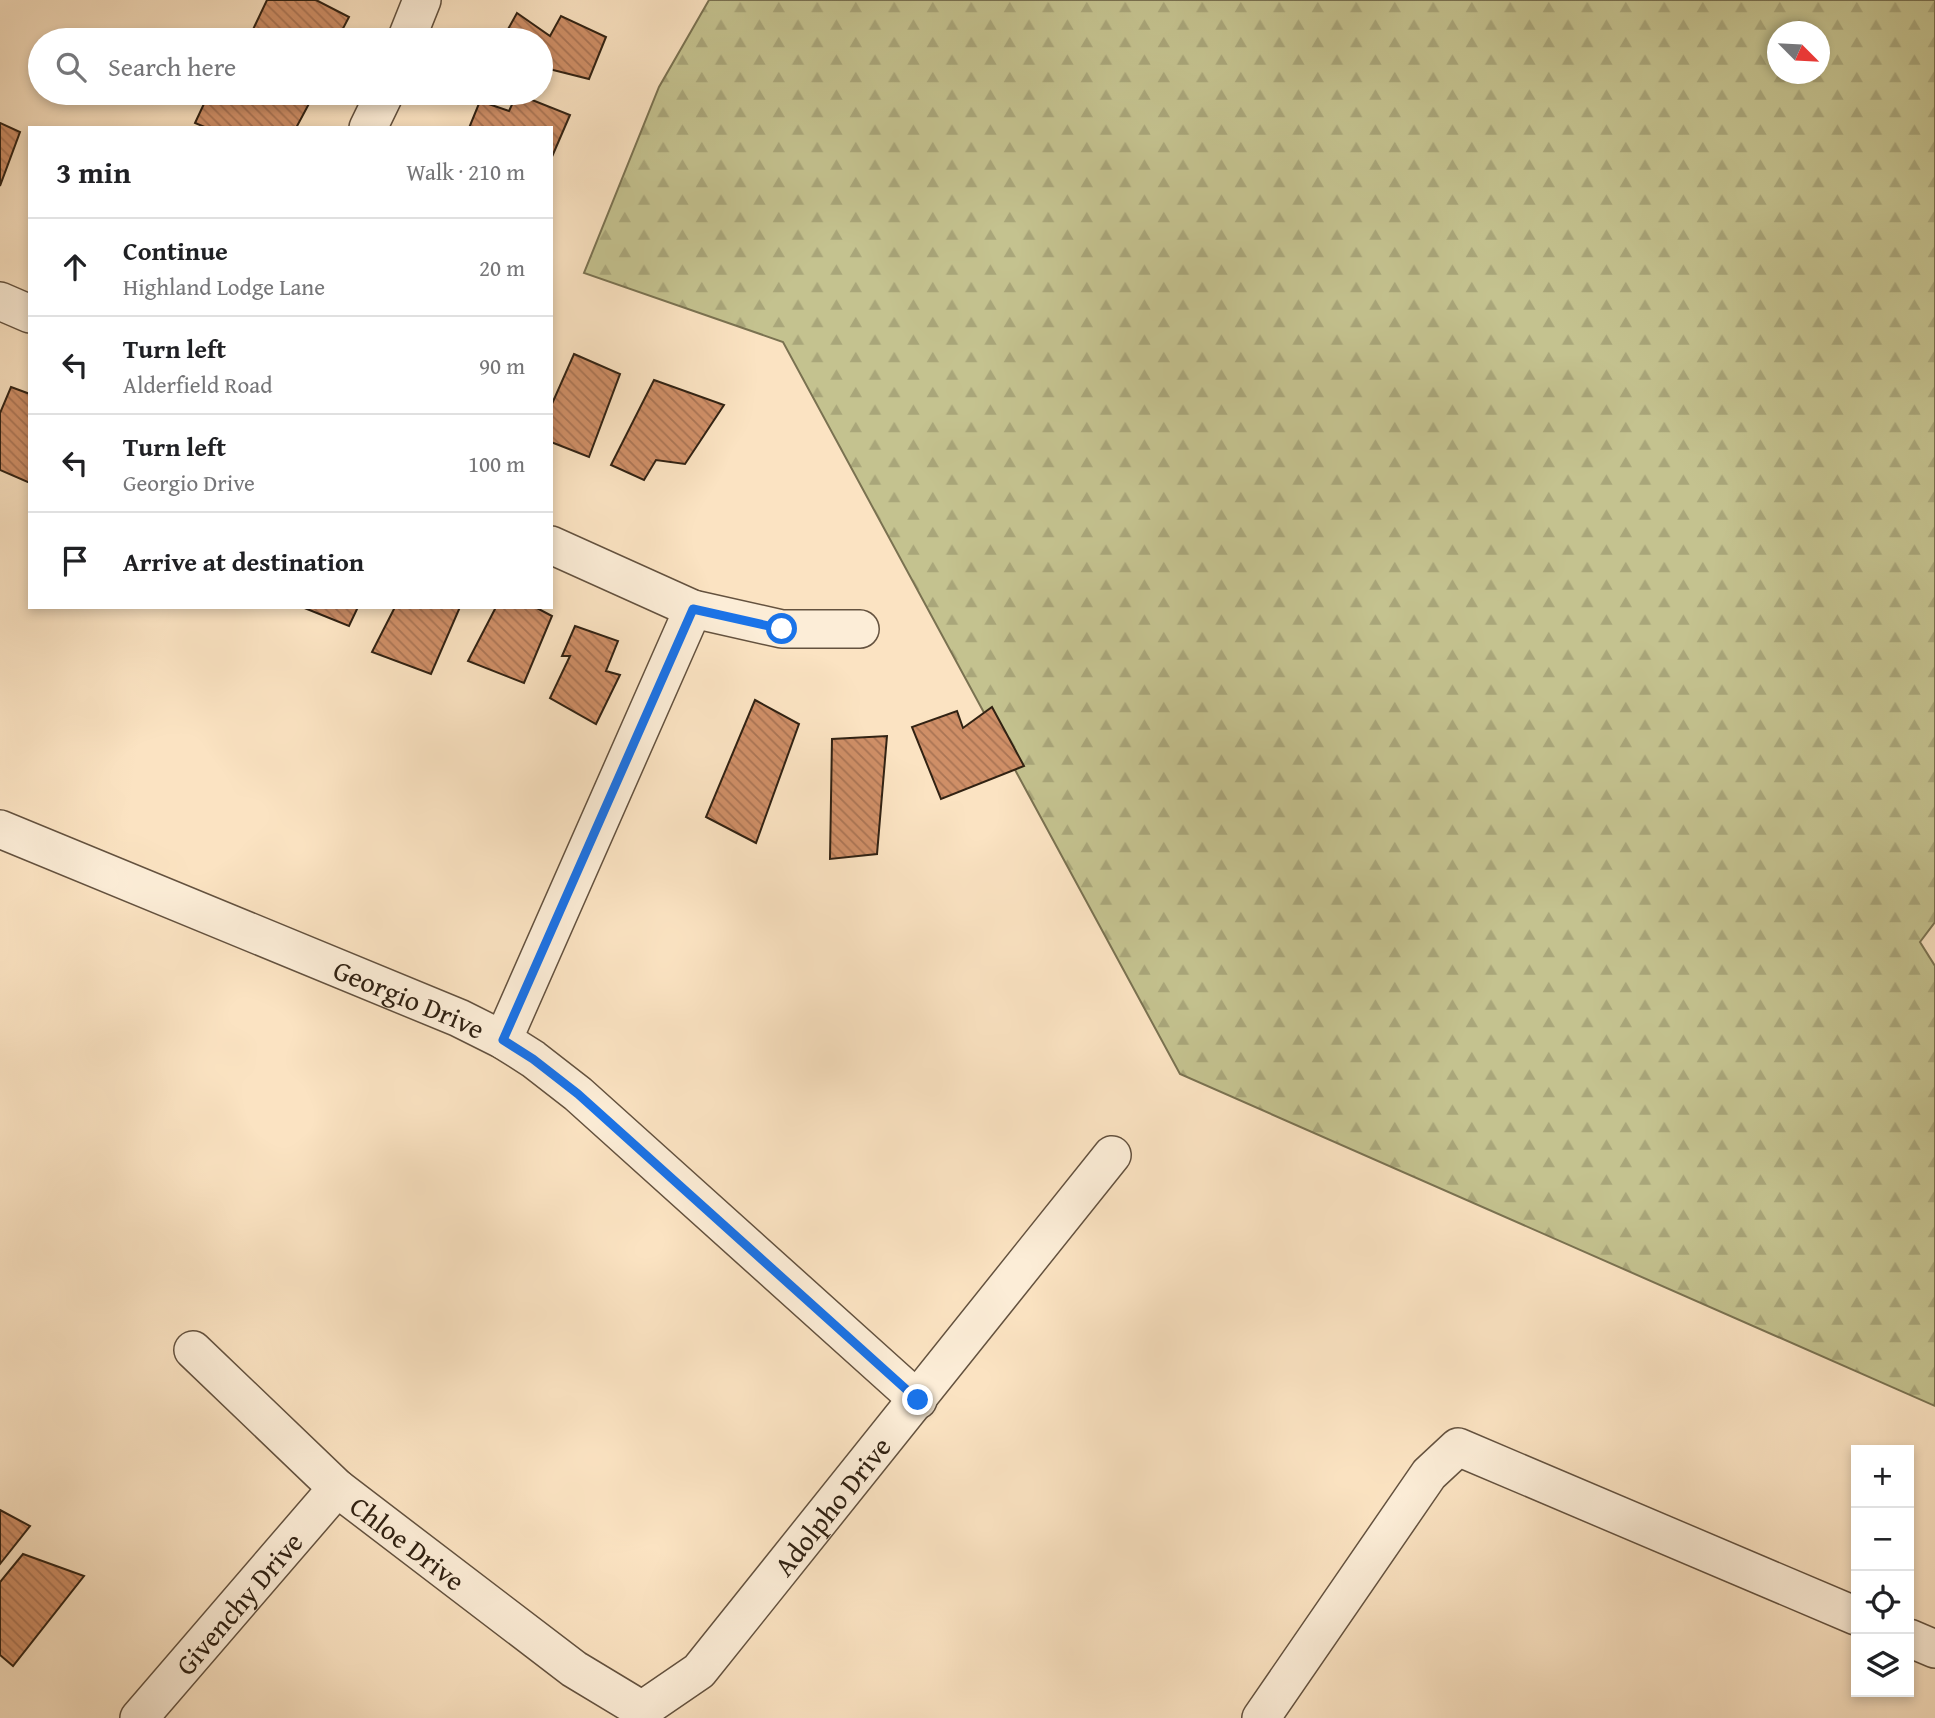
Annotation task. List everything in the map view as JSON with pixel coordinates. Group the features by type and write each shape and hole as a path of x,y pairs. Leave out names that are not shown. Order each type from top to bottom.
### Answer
{"street":[{"path":"411,28 422,0"},
{"path":"370,126 380,105"},
{"path":"0,301 28,313"},
{"path":"553,546 693,609 782,629 860,629"},
{"path":"503,1040 693,609"},
{"name":"Georgio Drive","path":"0,830 425,1002 503,1040 533,1059 578,1094 918,1400"},
{"name":"Adolpho Drive","path":"642,1710 699,1671 1112,1155"},
{"name":"Chloe Drive","path":"193,1350 337,1488 574,1669 642,1710"},
{"path":"1261,1718 1429,1474 1458,1447 1851,1614"},
{"name":"Givenchy Drive","path":"139,1718 337,1488"},
{"path":"1914,1640 1935,1649"}],"green space":[{"path":"709,0 1935,0 1935,922 1920,942 1935,966 1935,1406 1180,1074 783,342 584,273 659,87"}],"building":[{"path":"267,0 316,0 349,17 343,28 254,28"},
{"path":"517,13 539,28 509,28"},
{"path":"561,16 606,37 589,79 553,70 553,31"},
{"path":"203,105 308,105 297,126 202,126 195,123"},
{"path":"478,105 492,105 509,111 512,105 545,105 570,115 553,154 553,126 470,126"},
{"path":"0,123 20,132 0,186"},
{"path":"574,354 620,374 589,457 553,443 553,401"},
{"path":"654,380 724,405 685,464 656,460 644,480 611,465"},
{"path":"11,387 28,393 28,482 0,470 0,413"},
{"path":"307,609 357,609 349,626"},
{"path":"394,609 459,609 431,674 372,652"},
{"path":"495,609 539,609 552,616 524,683 468,661"},
{"path":"575,626 618,641 606,671 620,675 596,724 550,698 570,656 562,656"},
{"path":"755,700 799,724 756,843 706,817"},
{"path":"992,707 1024,766 941,799 912,727 957,711 963,728"},
{"path":"887,736 877,854 830,859 832,739"},
{"path":"0,1510 30,1526 0,1564"},
{"path":"23,1554 84,1576 13,1666 0,1655 0,1582"}],"route":[{"path":"782,629 693,609 503,1040 533,1059 578,1094 918,1400"}]}
